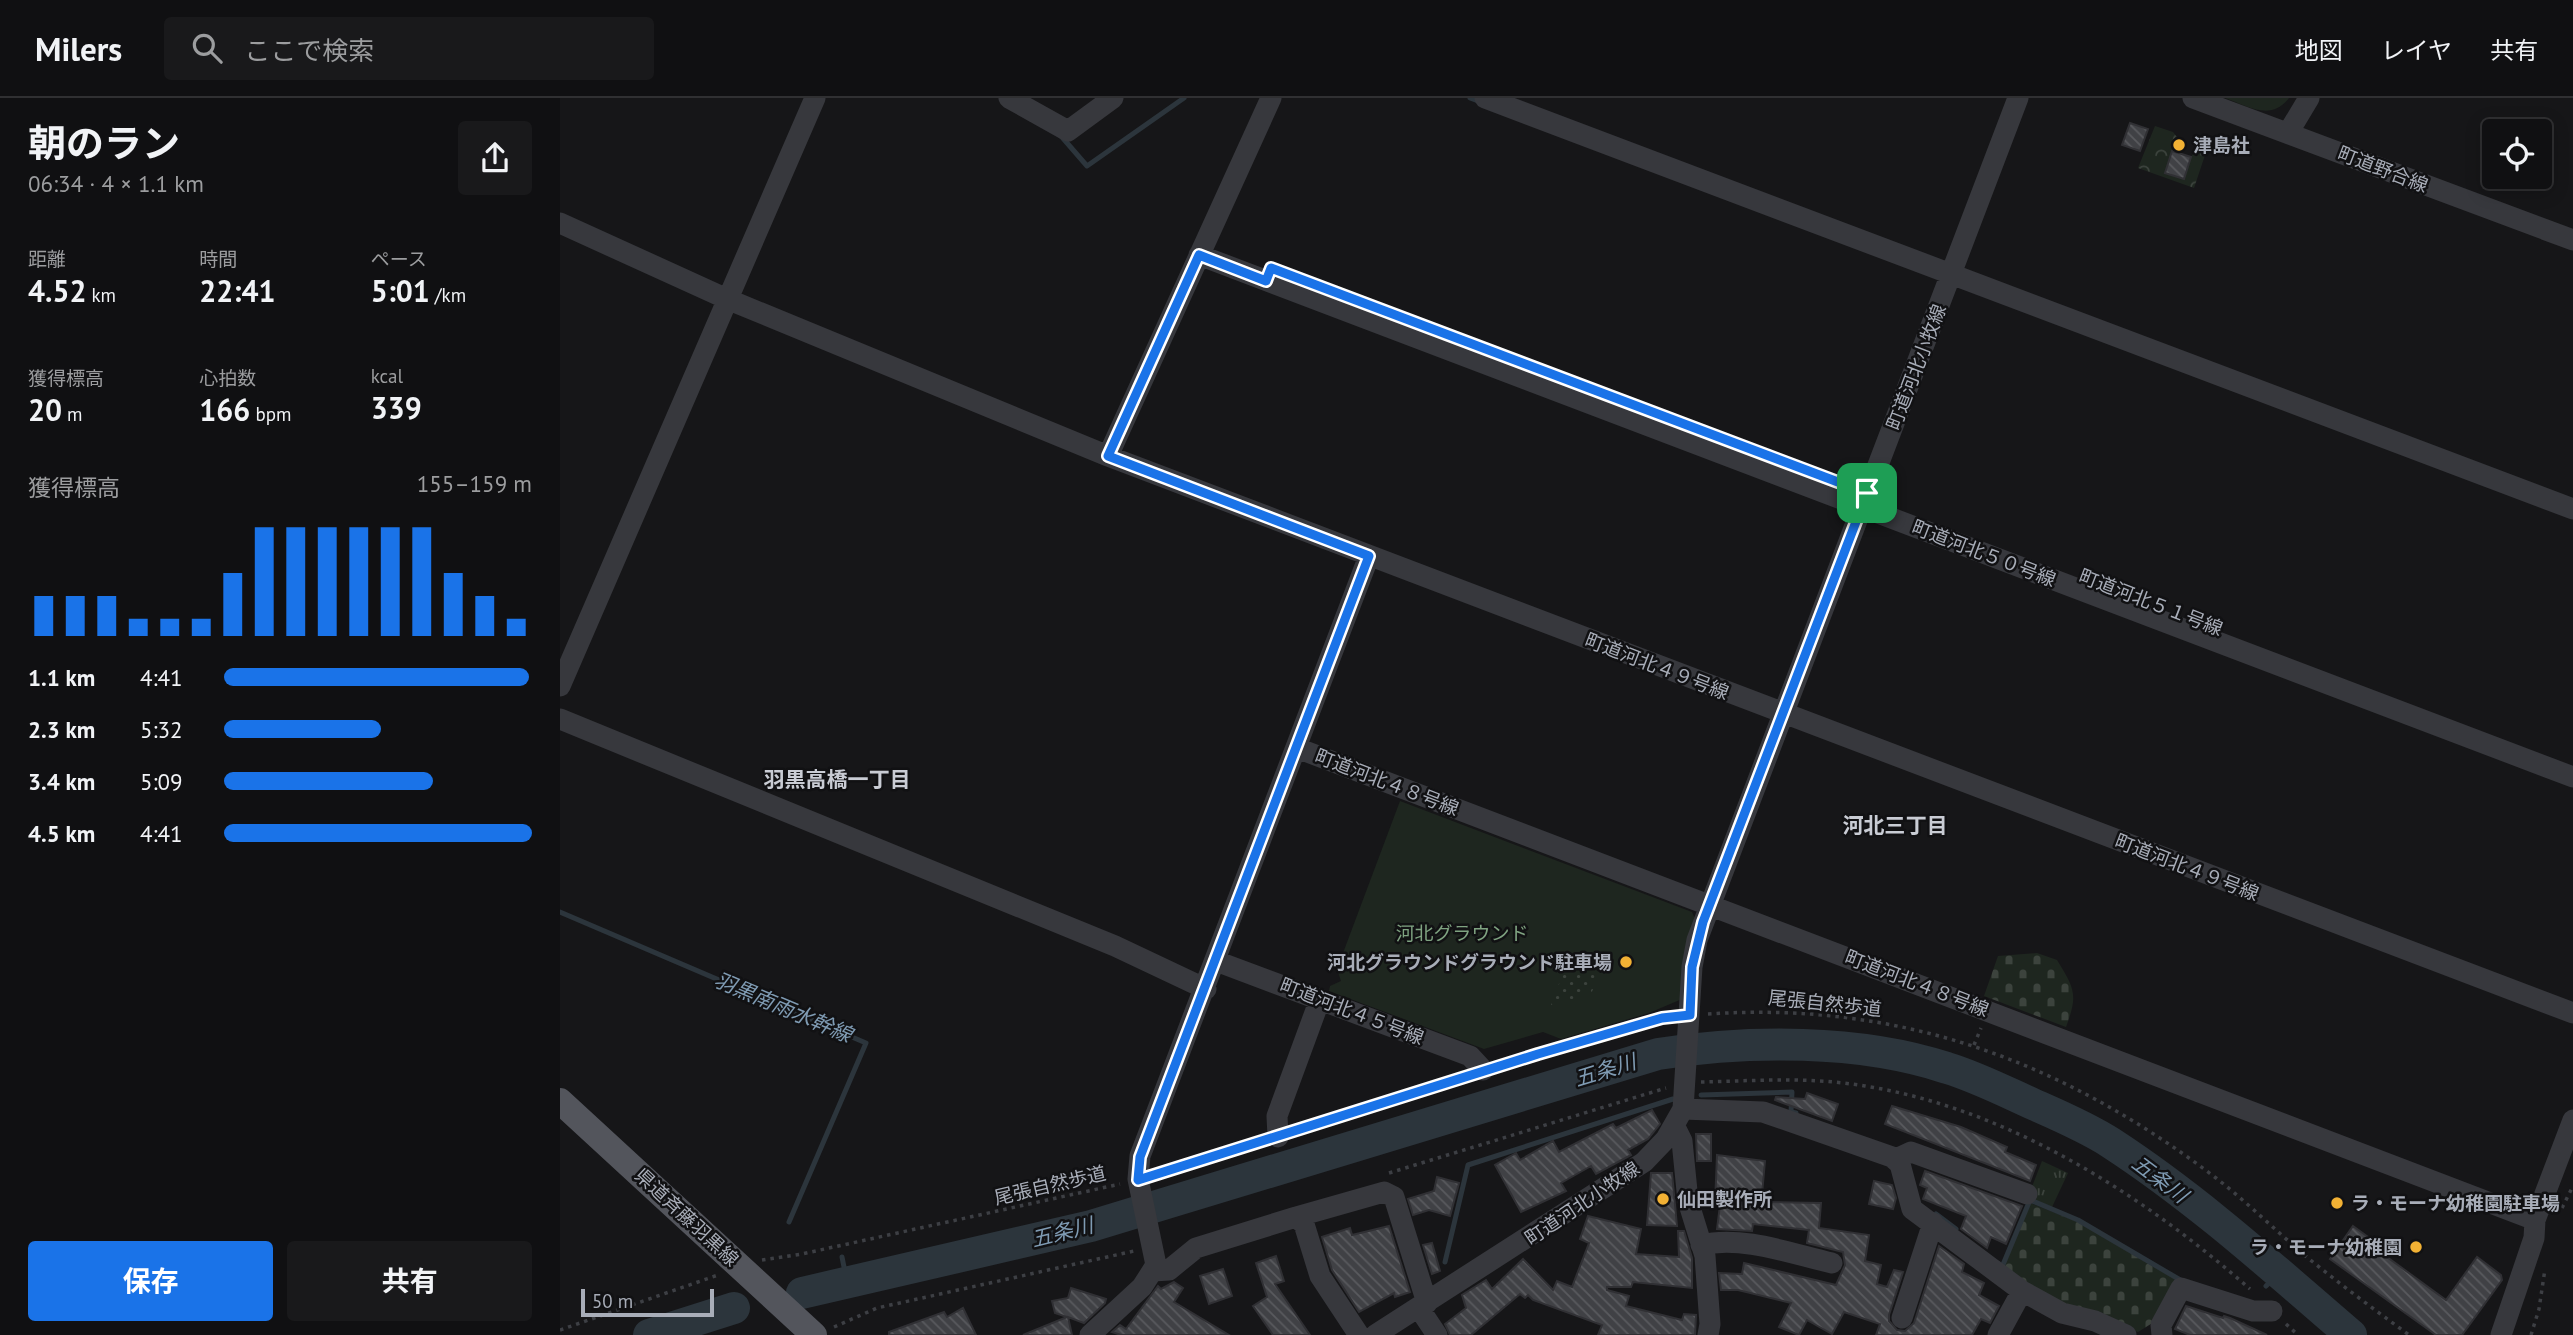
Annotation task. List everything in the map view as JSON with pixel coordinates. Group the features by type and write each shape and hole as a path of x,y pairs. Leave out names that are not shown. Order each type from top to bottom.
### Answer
{"main road":[{"name":"県道斉藤羽黒線","path":"560,1101 811,1333"}],"street":[{"path":"560,686 815,98"},
{"path":"1009,98 1068,131 1112,98"},
{"path":"1108,456 1271,98"},
{"name":"町道河北小牧線","path":"1375,1335 1396,1329 1423,1305 1644,1162 1679,1118 1685,1085 1694,951 2018,98"},
{"name":"町道野合線","path":"2193,98 2573,240"},
{"path":"2288,133 2309,98"},
{"path":"1499,100 2573,509"},
{"name":"町道河北４９号線","path":"560,223 727,299 1108,456 2573,1013"},
{"name":"町道河北５０号線","path":"1199,255 1864,500 2573,777"},
{"name":"町道河北５１号線","path":"1864,500 2573,764"},
{"path":"1090,1335 1142,1287 1157,1260 1138,1180 1140,1157 1369,556"},
{"path":"560,719 1115,946 1206,989"},
{"name":"町道河北４８号線","path":"1297,748 2535,1220"},
{"name":"町道河北４５号線","path":"1216,961 1470,1056 1483,1070"},
{"path":"1278,1137 1277,1116 1321,999"},
{"path":"1708,1335 1710,1324 1701,1245 1688,1200 1679,1118 1763,1112 1896,1159 1911,1152 2027,1194"},
{"path":"2501,1335 2534,1238 2535,1220 2573,1120"},
{"path":"1896,1159 1912,1209 2022,1290 2062,1313 2095,1321 2126,1335"},
{"path":"1153,1271 1169,1270 1196,1248 1384,1192 1394,1197 1423,1305 1437,1335"},
{"path":"1296,1217 1304,1224 1320,1276 1359,1335"},
{"path":"1902,1318 1933,1223"},
{"path":"1701,1245 1716,1241 1747,1245 1832,1263"},
{"path":"2162,1335 2161,1325 2181,1288 2253,1311 2272,1311"},
{"path":"1998,1335 2022,1290"}],"path":[{"name":"尾張自然歩道","path":"560,1330 766,1258 802,1254 1138,1180 1483,1070 1662,1018 1769,1010 1846,1017 1931,1033 2019,1063 2120,1114 2187,1157 2245,1202 2318,1266 2409,1335"}],"green space":[{"path":"2225,98 2289,98 2282,105 2267,111"},
{"path":"2155,126 2173,132 2180,141 2179,147 2172,151 2166,172 2184,178 2191,157 2197,149 2205,155 2194,188 2138,168"},
{"name":"河北グラウンド","path":"1400,801 1692,912 1695,919 1682,999 1649,1013 1561,1039 1543,1032 1484,1049 1329,991 1330,986 1341,981 1337,969"},
{"path":"2037,953 2057,960 2068,978 2073,999 2066,1027 1984,996 1998,956"},
{"path":"1570,954 1579,957 1586,970 1599,975 1591,994 1551,1005"},
{"path":"2042,1161 2068,1173 2052,1207 2028,1197"},
{"path":"2030,1203 2078,1222 2178,1281 2154,1322 2138,1332 2067,1309 2003,1270"}],"building":[{"path":"2130,123 2148,129 2140,151 2122,145"},
{"path":"2172,151 2191,157 2184,179 2165,173"},
{"path":"1807,1093 1838,1104 1832,1121 1775,1100 1776,1097 1805,1099"},
{"path":"1892,1106 1961,1127 2007,1147 2005,1152 2036,1165 2030,1181 1885,1124"},
{"path":"1652,1110 1660,1124 1648,1139 1628,1150 1631,1155 1596,1174 1591,1166 1561,1183 1566,1191 1521,1212 1495,1165 1516,1153 1520,1160 1553,1141 1559,1152 1613,1124 1616,1128"},
{"path":"1696,1134 1711,1134 1711,1161 1697,1161"},
{"path":"1717,1155 1765,1161 1762,1194 1771,1195 1771,1202 1821,1203 1819,1228 1869,1235 1865,1261 1881,1265 1877,1284 1887,1287 1894,1270 1903,1272 1889,1315 1889,1321 1897,1330 1905,1331 1914,1323 1939,1246 1964,1264 1962,1272 1984,1283 1979,1295 1999,1306 1990,1323 1981,1319 1972,1335 1876,1335 1880,1324 1844,1312 1832,1334 1807,1320 1799,1335 1779,1327 1791,1303 1738,1290 1721,1290 1719,1273 1742,1274 1744,1263 1836,1285 1845,1265 1843,1252 1807,1243 1809,1230 1753,1224 1752,1231 1717,1229 1720,1205 1715,1204"},
{"path":"1925,1171 2022,1206 2006,1244 1991,1237 1987,1248 1961,1229 1966,1216 1923,1199 1927,1188 1920,1185"},
{"name":"仙田製作所","path":"1651,1173 1672,1173 1677,1226 1647,1225"},
{"path":"1437,1177 1459,1183 1450,1216 1429,1210 1413,1215 1408,1199 1434,1191"},
{"path":"1874,1181 1892,1185 1896,1198 1893,1209 1869,1204"},
{"path":"1588,1216 1641,1229 1636,1254 1679,1257 1678,1231 1684,1231 1692,1258 1692,1288 1633,1282 1631,1287 1607,1287 1607,1290 1629,1296 1626,1306 1682,1320 1684,1314 1696,1315 1695,1335 1598,1335 1602,1325 1520,1294 1471,1335 1450,1335 1445,1324 1466,1308 1462,1295 1486,1280 1492,1289 1523,1259 1553,1290 1557,1281 1572,1287 1589,1243 1580,1239"},
{"path":"1389,1226 1410,1292 1395,1297 1394,1293 1359,1312 1332,1270 1322,1237 1350,1228 1352,1235"},
{"path":"2353,1226 2379,1245 2376,1249 2446,1300 2477,1257 2501,1275 2502,1280 2462,1335 2436,1335 2330,1259"},
{"path":"1432,1243 1440,1271 1432,1274 1423,1245"},
{"path":"1276,1256 1284,1281 1275,1284 1310,1335 1273,1335 1253,1306 1267,1297 1256,1263"},
{"path":"1223,1269 1232,1296 1209,1304 1200,1276"},
{"path":"1174,1282 1183,1288 1174,1302 1229,1335 1121,1335 1112,1332 1120,1325 1126,1329 1158,1286 1161,1289"},
{"path":"1071,1288 1106,1299 1105,1303 1084,1323 1068,1317 1072,1335 1023,1335 1067,1317 1055,1313 1052,1301 1068,1298"},
{"path":"2186,1306 2230,1318 2267,1335 2190,1335 2175,1329"},
{"path":"963,1308 976,1335 889,1335 889,1332 944,1312 947,1317"}],"waterway":[{"path":"1061,136 1087,166 1184,98"},
{"path":"1470,98 1481,102"},
{"name":"羽黒南雨水幹線","path":"560,912 866,1043 789,1222"},
{"name":"五条川","path":"802,1293 1091,1226 1658,1054 1729,1046 1803,1045 1877,1052 1913,1058 1947,1068 2093,1132 2174,1187 2351,1335"},
{"path":"1701,1095 1792,1092 1791,1112 1796,1113"},
{"path":"1445,1262 1468,1165 1673,1099"},
{"path":"1999,1264 2002,1267 2030,1200 2078,1220 2182,1281"},
{"path":"1936,1214 1956,1229"},
{"name":"羽黒南雨水幹線","path":"842,1257 847,1282"},
{"path":"2266,1286 2279,1273"},
{"name":"五条川","path":"649,1335 734,1308"}],"place":[{"name":"津島社","path":"2179,145"},
{"name":"河北グラウンドグラウンド駐車場","path":"1626,962"},
{"name":"仙田製作所","path":"1663,1199"},
{"name":"ラ・モーナ幼稚園駐車場","path":"2337,1203"},
{"name":"ラ・モーナ幼稚園","path":"2416,1247"}],"district":[{"name":"羽黒高橋一丁目","path":"837,779"},
{"name":"河北三丁目","path":"1895,825"}],"route":[{"path":"1199,255 1266,281 1271,268 1867,493 1703,922 1692,967 1690,1015 1662,1018 1483,1070 1138,1180 1140,1157 1369,556 1108,456 1199,255"}]}
